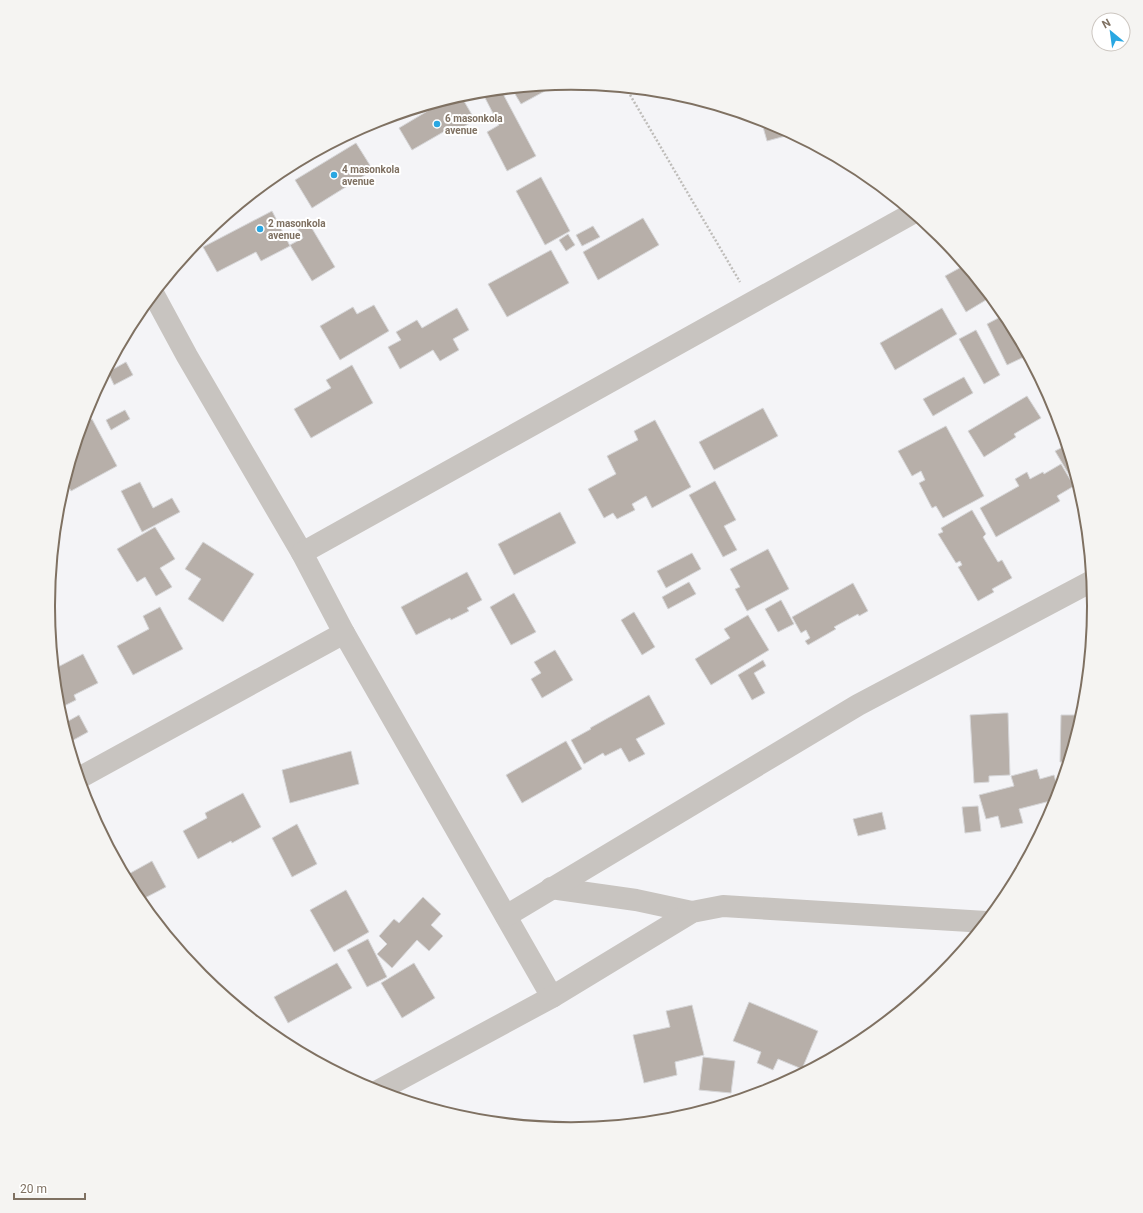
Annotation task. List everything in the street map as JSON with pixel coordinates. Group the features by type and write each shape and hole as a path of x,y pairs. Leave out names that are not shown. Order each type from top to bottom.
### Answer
{"street":[{"path":"302,553 909,215"},
{"path":"157,300 187,356 302,553 344,632 552,997"},
{"path":"506,916 858,705 1087,583"},
{"path":"83,776 344,632"},
{"path":"552,888 636,900 692,912"},
{"path":"384,1088 552,997 692,912 723,906 980,922"}],"path":[{"path":"629,93 752,302"}],"building":[{"path":"545,91 521,104 514,93"},
{"path":"503,94 536,156 507,171 487,132 499,125 485,97"},
{"name":"6 masonkola avenue","path":"464,102 475,120 448,136 445,131 412,150 399,128 428,111"},
{"path":"763,127 785,136 767,141"},
{"name":"4 masonkola avenue","path":"356,143 373,170 312,208 295,180"},
{"path":"541,177 570,231 545,245 516,191"},
{"name":"2 masonkola avenue","path":"272,211 290,246 261,261 256,252 217,272 203,247"},
{"path":"643,218 659,245 598,280 583,252"},
{"path":"307,220 335,267 312,281 290,245 303,238 296,226"},
{"path":"593,226 600,237 582,246 576,235"},
{"path":"568,234 575,245 566,251 559,240"},
{"path":"551,250 569,283 507,317 488,284"},
{"path":"961,267 986,300 966,312 945,276"},
{"path":"374,305 389,331 340,360 320,326 353,307 357,314"},
{"path":"457,308 469,330 453,339 459,350 440,361 433,350 400,369 388,347 401,340 396,332 417,320 422,328"},
{"path":"942,308 957,334 895,370 880,343"},
{"path":"999,318 1024,357 1007,365 987,324"},
{"path":"976,330 1000,375 984,384 959,339"},
{"path":"126,362 133,375 114,385 109,375 113,369"},
{"path":"352,365 373,403 311,438 294,409 331,388 326,380"},
{"path":"964,377 973,393 933,416 923,399"},
{"path":"1027,396 1041,418 1014,434 1016,437 984,457 968,431"},
{"path":"763,408 778,436 714,470 699,442"},
{"path":"125,410 130,419 111,430 106,420"},
{"path":"92,419 117,466 71,491 69,488 73,473 82,440 90,420"},
{"path":"655,420 691,487 652,508 646,496 632,504 635,510 617,519 613,513 604,518 588,489 616,474 607,456 638,440 634,431"},
{"path":"946,426 984,496 943,518 936,506 932,508 919,483 925,480 921,471 912,476 898,451"},
{"path":"1063,447 1071,478 1055,451"},
{"path":"1061,464 1073,486 1057,496 1060,501 996,537 980,508 1019,486 1015,479 1027,472 1030,479 1043,472 1044,474"},
{"path":"715,481 736,520 724,526 737,550 723,557 689,495"},
{"path":"140,482 153,508 172,498 180,512 142,532 121,491"},
{"path":"972,510 986,534 983,537 998,562 1002,560 1012,578 992,589 994,592 978,601 958,567 962,565 960,561 956,563 938,534 943,532 941,528"},
{"path":"560,512 576,543 514,575 498,544"},
{"path":"155,527 175,559 160,568 172,587 156,596 145,577 137,582 117,549"},
{"path":"203,542 254,574 223,622 188,599 201,579 185,569"},
{"path":"768,549 789,589 747,611 735,589 740,587 730,569"},
{"path":"692,553 701,569 666,588 657,571"},
{"path":"467,572 482,600 467,608 469,611 451,620 450,618 416,635 401,607"},
{"path":"689,582 696,594 668,609 662,597"},
{"path":"853,583 868,611 859,616 858,614 834,627 836,629 808,645 805,641 810,638 806,630 801,633 792,617"},
{"path":"514,593 536,632 511,645 490,607"},
{"path":"781,600 794,624 778,632 765,609"},
{"path":"160,607 183,649 133,675 117,646 149,629 143,616"},
{"path":"634,612 655,647 642,655 621,620"},
{"path":"748,615 769,650 711,685 695,659 730,638 724,629"},
{"path":"555,650 573,680 542,698 531,679 541,673 534,662"},
{"path":"83,654 98,683 74,695 76,700 65,706 58,667"},
{"path":"763,660 766,666 754,673 765,693 752,700 738,675"},
{"path":"649,695 665,724 636,739 645,754 629,762 621,748 605,756 603,753 584,764 571,740"},
{"path":"1008,713 1010,775 989,776 989,782 974,783 970,715"},
{"path":"79,715 88,732 73,740 68,721"},
{"path":"1061,715 1076,715 1064,762 1060,762"},
{"path":"566,741 582,769 522,803 506,775"},
{"path":"351,751 359,784 290,803 282,770"},
{"path":"1037,769 1040,779 1054,775 1057,784 1050,801 1019,809 1023,823 1001,828 998,816 986,819 979,795 1014,786 1011,776"},
{"path":"243,793 261,827 198,859 183,831 207,818 205,813"},
{"path":"978,806 981,831 965,833 962,807"},
{"path":"882,812 886,829 858,836 853,819"},
{"path":"297,824 317,864 292,877 272,838"},
{"path":"152,861 166,887 145,898 129,874"},
{"path":"346,890 369,932 334,952 310,910"},
{"path":"423,897 441,914 431,925 443,936 429,951 417,940 392,968 377,954 387,944 379,936 394,919 399,923"},
{"path":"368,939 387,977 367,987 347,950"},
{"path":"337,963 352,988 288,1023 274,997"},
{"path":"414,963 435,998 402,1018 381,983"},
{"path":"749,1002 818,1031 802,1069 778,1059 773,1070 757,1063 761,1052 733,1041"},
{"path":"692,1005 704,1055 675,1062 677,1075 644,1083 633,1035 670,1027 666,1011"},
{"path":"703,1057 735,1061 731,1093 699,1090"}],"place":[{"name":"6 masonkola avenue","path":"437,124"},
{"name":"4 masonkola avenue","path":"334,175"},
{"name":"2 masonkola avenue","path":"260,229"}]}
